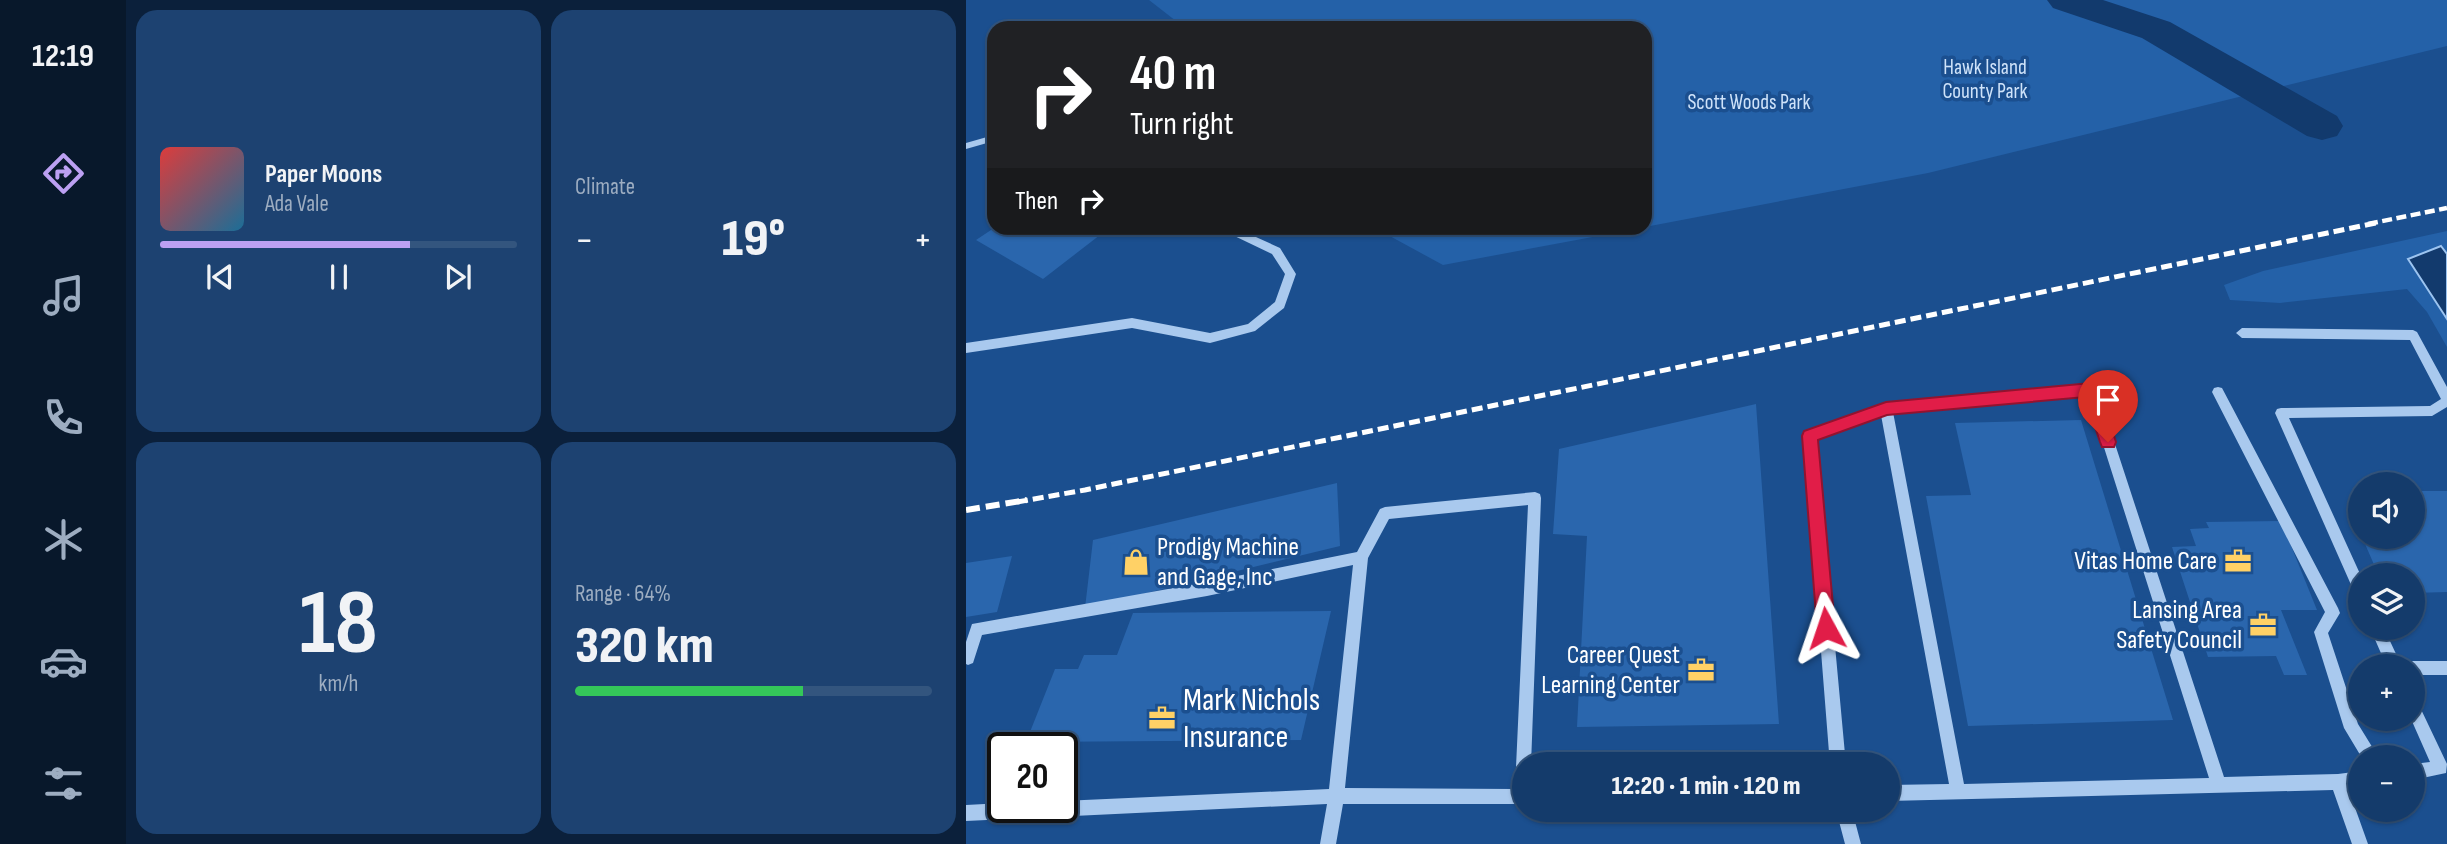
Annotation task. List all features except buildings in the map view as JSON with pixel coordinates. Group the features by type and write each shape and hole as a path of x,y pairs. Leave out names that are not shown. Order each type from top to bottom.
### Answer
{"street":[{"path":"966,146 987,140"},
{"path":"966,348 1132,323 1210,338 1251,328 1280,305 1291,274 1276,251 1243,235"},
{"path":"2242,333 2413,335 2447,400 2432,411 2281,412 2348,563"},
{"path":"1837,752 1810,436 1886,408 2091,390 2219,785"},
{"path":"2218,392 2333,613 2322,632 2352,728 2363,745"},
{"path":"1886,408 1958,792"},
{"path":"1328,844 1336,796 1362,558 1385,513 1535,498 1525,752"},
{"path":"967,660 977,629 1207,589 1362,558"},
{"path":"2425,668 2447,668"},
{"path":"2425,731 2444,769 2425,771"},
{"path":"1900,793 2338,782"},
{"path":"966,813 1336,796 1512,797"},
{"path":"1847,822 1853,844"}],"lane":[{"path":"2348,781 2338,782 2360,844"}],"green space":[{"path":"1149,0 2447,0 2447,46 1928,173 1652,226 1652,21 1176,21"},
{"path":"2447,231 2447,347 2427,312 2407,289 2280,303 2230,300 2224,285 2263,271"},
{"path":"1388,235 1604,235 1443,265"}],"shaded area":[{"path":"2441,246 2447,254 2447,319 2408,259"}],"waterway":[{"path":"2066,0 2156,30 2322,126"}],"railway":[{"path":"2368,224 2447,208"},
{"path":"1017,502 2376,223"},
{"path":"966,510 1027,500"}],"place":[{"name":"Vitas Home Care","path":"2238,561"},
{"name":"Prodigy Machine and Gage, Inc","path":"1136,562"},
{"name":"Lansing Area Safety Council","path":"2263,625"},
{"name":"Career Quest Learning Center","path":"1701,670"},
{"name":"Mark Nichols Insurance","path":"1162,718"}],"route":[{"path":"1826,628 1810,436 1886,408 2091,390 2108,442"}],"park label":[{"name":"Hawk Island County Park","path":"1985,79"},
{"name":"Scott Woods Park","path":"1749,102"}]}
